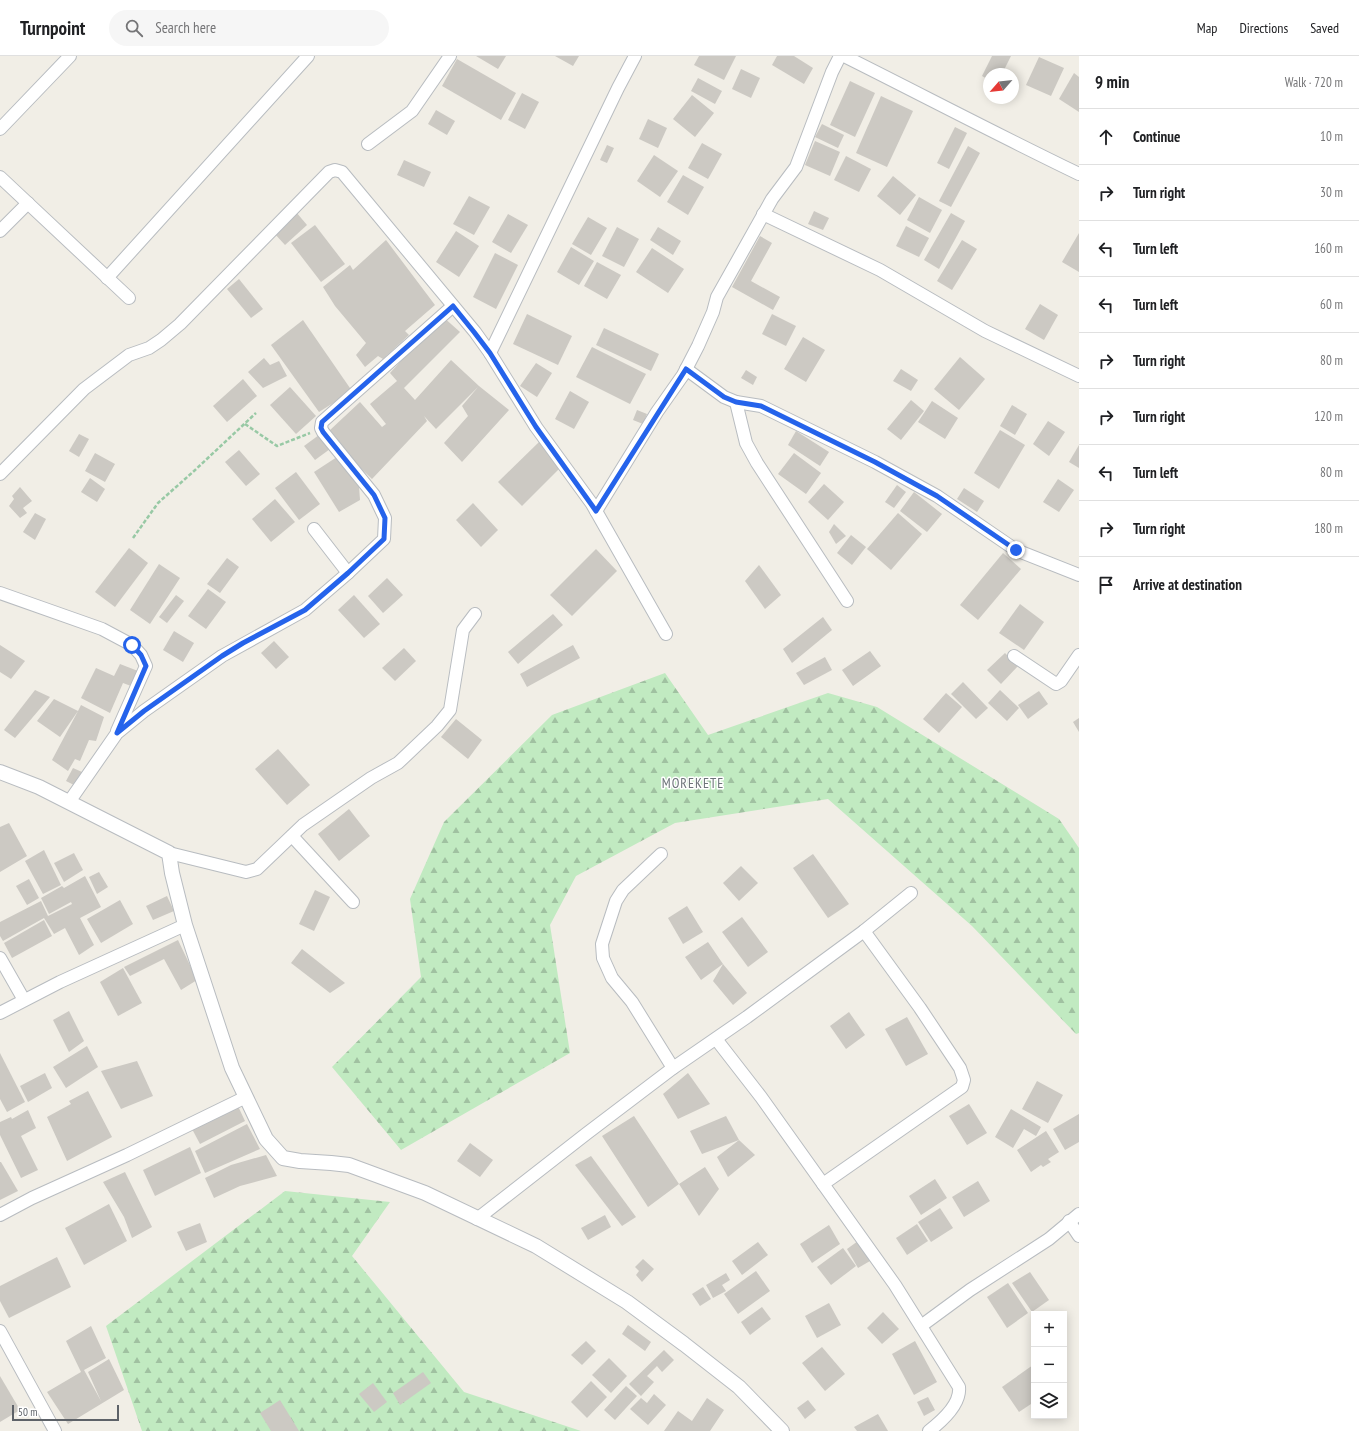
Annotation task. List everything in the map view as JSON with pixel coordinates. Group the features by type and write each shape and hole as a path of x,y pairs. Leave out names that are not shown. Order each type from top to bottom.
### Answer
{"street":[{"path":"0,129 70,56"},
{"path":"107,278 308,56"},
{"path":"368,144 412,111 450,56"},
{"path":"490,353 618,88 635,56"},
{"path":"596,511 686,369 713,312 717,297 772,199 796,167 832,72 840,56"},
{"path":"844,56 972,120 1007,140 1079,174"},
{"path":"0,474 84,389 128,355 149,348 180,324 329,172 335,170 342,172 490,353 536,427 596,511 666,634"},
{"path":"0,177 129,298"},
{"path":"0,231 28,203"},
{"path":"763,214 880,270 985,331 1079,376"},
{"path":"117,733 144,711 222,656 305,610 348,573 384,539 385,518 374,495 323,432 321,428 322,422 453,306"},
{"path":"686,369 724,397 736,402 761,406 875,462 937,496 1016,550 1079,575"},
{"path":"736,402 746,443 757,463 847,601"},
{"path":"314,529 348,573"},
{"path":"0,593 102,629 132,645 141,655 146,666 117,733 69,802"},
{"path":"0,772 39,787 169,852 246,872 257,869 303,825 371,778 398,763 437,726 450,710 463,630 475,614"},
{"path":"1014,656 1056,684 1061,681 1079,657"},
{"path":"292,836 353,902"},
{"path":"169,852 172,873 185,925 232,1068 266,1139 283,1158 349,1165 425,1193 536,1246 627,1302 739,1387 782,1431"},
{"path":"661,854 623,890 616,901 602,944 603,958 612,978 632,1002 673,1068"},
{"path":"477,1218 673,1068 716,1039 864,932 911,893"},
{"path":"0,1013 24,1000 185,925"},
{"path":"823,1184 962,1087 964,1080 960,1068 920,1008 864,932"},
{"path":"0,958 24,1000"},
{"path":"716,1039 761,1097 894,1285 959,1387 960,1392 958,1399 943,1421 929,1431"},
{"path":"0,1215 32,1198 127,1155 246,1097"},
{"path":"921,1326 970,1290 1049,1239 1079,1214"},
{"path":"1069,1221 1079,1236"},
{"path":"0,1333 55,1431"}],"path":[{"path":"133,538 158,503 256,413"},
{"path":"245,424 277,446 321,428"}],"green space":[{"path":"665,673 708,735 828,693 877,707 1059,819 1079,848 1079,1033 1076,1034 972,926 828,799 675,823 576,876 550,925 570,1053 401,1150 332,1067 421,977 410,899 444,822 552,715"},
{"path":"285,1191 390,1202 352,1256 464,1392 581,1431 142,1431 106,1326"}],"building":[{"path":"476,56 506,56 498,69"},
{"path":"555,56 579,56 573,66"},
{"path":"699,56 736,56 724,80 694,65"},
{"path":"777,56 794,56 813,68 804,84 772,65"},
{"path":"992,56 1011,56 1005,68 986,68"},
{"path":"1039,57 1064,68 1051,96 1026,85"},
{"path":"457,59 516,93 501,120 442,86"},
{"path":"741,69 760,78 751,98 732,89"},
{"path":"1074,73 1079,77 1079,112 1059,99"},
{"path":"698,78 722,91 715,104 691,91"},
{"path":"850,81 875,93 855,137 830,125"},
{"path":"522,93 539,102 525,129 508,120"},
{"path":"692,95 714,113 695,137 673,119"},
{"path":"881,96 913,111 887,167 856,153"},
{"path":"436,110 455,121 447,135 428,124"},
{"path":"648,119 667,128 658,148 639,139"},
{"path":"822,124 844,135 838,148 815,137"},
{"path":"955,127 967,133 949,169 937,163"},
{"path":"815,141 840,152 830,176 805,165"},
{"path":"702,143 722,154 708,179 688,168"},
{"path":"607,145 614,148 607,163 600,160"},
{"path":"968,146 980,153 951,207 939,201"},
{"path":"654,155 678,171 660,197 637,181"},
{"path":"846,156 871,169 859,192 834,180"},
{"path":"404,160 431,172 424,187 397,175"},
{"path":"683,175 704,187 688,215 667,202"},
{"path":"893,176 916,195 900,215 877,196"},
{"path":"469,196 490,207 474,235 453,224"},
{"path":"919,197 942,210 930,233 907,220"},
{"path":"814,211 829,218 823,230 808,224"},
{"path":"296,212 307,225 285,245 274,233"},
{"path":"951,213 965,221 939,269 924,260"},
{"path":"508,214 528,225 511,253 492,242"},
{"path":"588,217 607,228 591,255 572,244"},
{"path":"315,225 345,264 321,282 291,243"},
{"path":"906,226 929,238 919,257 896,246"},
{"path":"617,227 639,239 624,267 602,256"},
{"path":"658,227 681,241 673,255 650,240"},
{"path":"456,231 479,246 459,277 436,262"},
{"path":"1079,233 1079,272 1062,262"},
{"path":"760,236 772,243 751,281 780,297 773,310 732,287"},
{"path":"386,240 435,305 405,331 409,335 383,359 378,356 365,367 356,355 366,343 335,306 323,287 350,265 353,270"},
{"path":"962,240 977,249 952,290 937,281"},
{"path":"571,247 594,261 579,285 557,272"},
{"path":"652,248 684,269 668,293 636,272"},
{"path":"495,253 518,265 496,309 473,297"},
{"path":"597,262 621,275 607,299 584,286"},
{"path":"239,279 263,309 251,318 227,289"},
{"path":"1040,304 1058,315 1044,340 1025,329"},
{"path":"527,314 572,336 558,365 513,344"},
{"path":"772,314 796,326 786,346 762,334"},
{"path":"442,316 460,332 404,388 415,400 451,360 479,386 509,410 462,462 444,443 468,416 462,406 478,387 436,429 424,416 427,421 372,479 348,456 329,431 360,402 382,427 386,424 370,404 397,381 390,373"},
{"path":"303,320 352,391 319,412 271,345"},
{"path":"604,328 659,354 651,371 596,345"},
{"path":"803,337 825,350 806,382 784,369"},
{"path":"592,347 646,374 630,404 576,377"},
{"path":"960,357 985,379 959,410 934,389"},
{"path":"264,358 270,365 279,361 287,376 263,388 248,372"},
{"path":"536,363 552,373 537,397 520,386"},
{"path":"901,369 918,380 911,391 893,381"},
{"path":"746,370 757,377 753,385 741,378"},
{"path":"243,379 257,396 227,422 213,406"},
{"path":"290,387 316,416 296,434 270,405"},
{"path":"570,391 589,402 574,429 555,419"},
{"path":"911,400 924,411 901,440 887,429"},
{"path":"932,401 958,418 945,439 918,422"},
{"path":"1012,405 1027,414 1015,435 1000,426"},
{"path":"637,410 647,414 643,424 633,420"},
{"path":"1048,421 1065,432 1049,456 1033,444"},
{"path":"1000,430 1025,445 999,489 974,473"},
{"path":"796,431 829,452 820,466 788,445"},
{"path":"79,434 89,439 79,457 69,451"},
{"path":"319,435 330,449 315,460 304,446"},
{"path":"539,442 563,465 522,506 498,482"},
{"path":"1079,445 1079,468 1069,462"},
{"path":"239,450 260,474 246,486 225,462"},
{"path":"95,453 115,464 105,482 85,471"},
{"path":"794,453 821,473 806,494 778,474"},
{"path":"337,457 359,486 360,500 339,512 314,472"},
{"path":"296,472 320,504 299,520 275,488"},
{"path":"90,478 105,489 97,502 81,492"},
{"path":"1058,479 1074,490 1059,512 1043,502"},
{"path":"824,484 844,502 828,520 808,502"},
{"path":"897,485 906,492 894,508 885,502"},
{"path":"20,487 32,501 23,508 27,513 20,518 9,506 14,499 12,496"},
{"path":"964,488 984,501 977,512 957,499"},
{"path":"914,492 942,514 927,532 900,511"},
{"path":"275,499 295,522 271,542 252,519"},
{"path":"473,503 498,530 481,547 456,520"},
{"path":"35,513 46,519 35,540 23,532"},
{"path":"898,513 922,534 891,570 867,549"},
{"path":"834,524 846,536 836,544 829,532"},
{"path":"851,535 866,547 852,565 837,553"},
{"path":"129,548 148,563 115,607 95,592"},
{"path":"596,549 617,571 572,616 550,595"},
{"path":"1003,553 1021,569 978,620 960,605"},
{"path":"227,558 239,567 220,593 207,584"},
{"path":"159,564 180,578 150,624 130,610"},
{"path":"759,565 781,595 765,609 745,581"},
{"path":"387,578 403,595 383,613 368,596"},
{"path":"208,589 226,602 206,629 188,616"},
{"path":"176,595 184,601 167,623 159,617"},
{"path":"354,595 380,624 364,638 338,610"},
{"path":"1020,604 1044,622 1024,650 999,633"},
{"path":"553,614 563,625 518,664 508,652"},
{"path":"823,617 832,630 792,663 783,649"},
{"path":"174,631 194,643 183,662 163,650"},
{"path":"274,641 289,657 276,669 261,653"},
{"path":"0,645 25,661 11,679 0,672"},
{"path":"573,645 580,658 527,687 520,674"},
{"path":"404,648 416,661 395,681 382,668"},
{"path":"870,651 881,666 853,686 842,670"},
{"path":"1005,653 1018,666 1001,684 987,670"},
{"path":"825,657 832,670 804,685 796,673"},
{"path":"120,664 138,671 131,686 123,683 110,713 81,698 96,668 114,676"},
{"path":"963,682 988,708 976,719 951,694"},
{"path":"35,690 50,697 15,738 4,730"},
{"path":"1000,690 1019,708 1007,721 988,703"},
{"path":"1039,691 1048,704 1028,719 1018,705"},
{"path":"946,693 962,707 939,733 923,719"},
{"path":"54,699 78,711 60,737 37,721"},
{"path":"81,705 104,717 96,741 89,740 80,761 75,759 68,771 52,760"},
{"path":"1079,718 1079,732 1073,722"},
{"path":"456,719 482,740 468,759 441,737"},
{"path":"278,749 310,785 287,805 255,769"},
{"path":"73,768 82,772 76,786 66,781"},
{"path":"349,809 370,836 339,861 318,834"},
{"path":"9,823 27,856 0,872 0,827"},
{"path":"44,850 61,885 43,894 25,861"},
{"path":"74,853 83,870 64,882 54,863"},
{"path":"813,854 849,904 828,918 793,868"},
{"path":"741,866 758,883 739,901 723,883"},
{"path":"99,872 108,887 97,894 89,877"},
{"path":"85,876 101,907 80,918 94,945 79,955 65,928 54,934 44,918 3,941 0,936 0,922 41,901 48,916 72,904 71,902 49,914 41,898 62,886 64,888"},
{"path":"29,879 39,898 27,905 16,886"},
{"path":"315,890 330,897 314,931 299,924"},
{"path":"167,896 174,911 153,920 146,906"},
{"path":"120,900 133,924 101,943 87,919"},
{"path":"687,906 703,932 683,944 668,918"},
{"path":"742,917 768,952 748,967 722,932"},
{"path":"44,920 52,936 12,958 4,943"},
{"path":"178,940 197,980 181,990 164,959 130,976 124,967"},
{"path":"708,942 723,964 701,980 685,957"},
{"path":"302,949 345,983 330,993 291,963"},
{"path":"723,964 747,993 733,1005 713,981"},
{"path":"123,968 142,1003 118,1016 100,982"},
{"path":"69,1011 84,1041 69,1052 53,1020"},
{"path":"849,1012 865,1035 846,1049 830,1026"},
{"path":"907,1017 928,1054 906,1066 885,1029"},
{"path":"87,1046 98,1067 66,1088 53,1067"},
{"path":"0,1053 25,1102 7,1112 0,1099"},
{"path":"137,1061 153,1096 121,1109 101,1071"},
{"path":"45,1073 52,1088 28,1102 20,1086"},
{"path":"688,1073 710,1104 678,1119 663,1094"},
{"path":"1037,1081 1063,1095 1048,1123 1022,1109"},
{"path":"88,1091 112,1137 67,1161 47,1117 71,1104 69,1101"},
{"path":"237,1104 245,1121 200,1144 191,1127"},
{"path":"969,1104 987,1133 967,1145 949,1116"},
{"path":"1011,1109 1041,1127 1036,1136 1024,1129 1013,1148 995,1137"},
{"path":"28,1110 36,1128 21,1136 38,1170 21,1178 0,1135 0,1122 11,1117 12,1119"},
{"path":"1079,1114 1079,1142 1065,1150 1053,1129"},
{"path":"634,1116 679,1184 648,1207 602,1136"},
{"path":"726,1116 739,1140 702,1154 690,1131"},
{"path":"247,1124 260,1149 205,1173 195,1151"},
{"path":"1046,1131 1059,1152 1048,1159 1051,1162 1043,1167 1041,1165 1031,1172 1017,1150"},
{"path":"739,1140 755,1155 728,1177 717,1157"},
{"path":"470,1143 493,1160 480,1177 457,1161"},
{"path":"190,1147 201,1173 155,1196 143,1170"},
{"path":"266,1155 277,1176 240,1186 214,1198 205,1178 231,1165"},
{"path":"591,1156 636,1217 622,1226 575,1165"},
{"path":"0,1162 18,1191 0,1200"},
{"path":"705,1167 719,1189 699,1216 679,1184"},
{"path":"125,1172 152,1227 132,1238 124,1217 103,1182"},
{"path":"935,1179 947,1198 921,1215 909,1196"},
{"path":"978,1181 990,1201 964,1217 952,1197"},
{"path":"109,1204 127,1241 84,1265 65,1228"},
{"path":"940,1208 953,1228 931,1242 918,1222"},
{"path":"605,1215 611,1227 588,1240 581,1228"},
{"path":"200,1223 207,1242 186,1251 177,1232"},
{"path":"917,1224 928,1241 907,1255 896,1238"},
{"path":"829,1225 840,1244 812,1263 800,1244"},
{"path":"858,1241 870,1261 858,1268 847,1249"},
{"path":"758,1242 768,1255 742,1275 732,1261"},
{"path":"843,1248 856,1266 831,1285 817,1267"},
{"path":"57,1257 71,1287 9,1318 0,1301 0,1286"},
{"path":"643,1259 654,1269 642,1282 636,1275 639,1271 635,1267"},
{"path":"756,1271 770,1291 738,1314 724,1294"},
{"path":"1030,1272 1049,1300 1031,1311 1012,1283"},
{"path":"726,1273 730,1280 722,1285 726,1291 713,1298 706,1285"},
{"path":"1008,1283 1028,1313 1007,1328 987,1297"},
{"path":"703,1287 711,1299 700,1306 692,1294"},
{"path":"829,1303 841,1325 817,1338 805,1316"},
{"path":"762,1307 771,1319 750,1335 741,1322"},
{"path":"883,1312 899,1329 882,1344 867,1328"},
{"path":"628,1325 651,1342 645,1351 622,1334"},
{"path":"91,1326 106,1358 84,1370 101,1401 88,1372 109,1359 124,1390 68,1424 47,1392 81,1372 66,1341"},
{"path":"586,1341 596,1351 582,1365 571,1355"},
{"path":"915,1341 937,1382 914,1395 892,1354"},
{"path":"822,1347 845,1374 825,1391 802,1363"},
{"path":"664,1350 674,1360 662,1372 657,1366 647,1376 654,1382 641,1396 629,1384"},
{"path":"609,1358 627,1376 611,1393 592,1375"},
{"path":"1031,1366 1031,1404 1019,1412 1002,1387"},
{"path":"423,1372 431,1383 400,1405 393,1393"},
{"path":"0,1376 20,1410 0,1422"},
{"path":"591,1381 607,1397 587,1418 571,1402"},
{"path":"373,1383 387,1402 374,1412 359,1394"},
{"path":"626,1386 637,1396 615,1420 604,1410"},
{"path":"654,1394 666,1405 648,1425 630,1409 641,1398 647,1403"},
{"path":"928,1397 935,1410 924,1416 917,1402"},
{"path":"707,1398 724,1410 710,1431 664,1431 678,1411 692,1421"},
{"path":"280,1400 299,1431 271,1431 260,1413"},
{"path":"808,1400 816,1410 805,1419 797,1408"},
{"path":"878,1414 888,1431 857,1431 854,1427"}],"district":[{"name":"MOREKETE","path":"693,783"}],"route":[{"path":"132,645 141,655 146,666 117,733 144,711 208,665 243,643 305,610 348,573 384,539 385,518 374,495 323,432 321,428 322,422 453,306 490,353 536,427 596,511 686,369 724,397 736,402 761,406 875,462 937,496 1016,550"}]}
